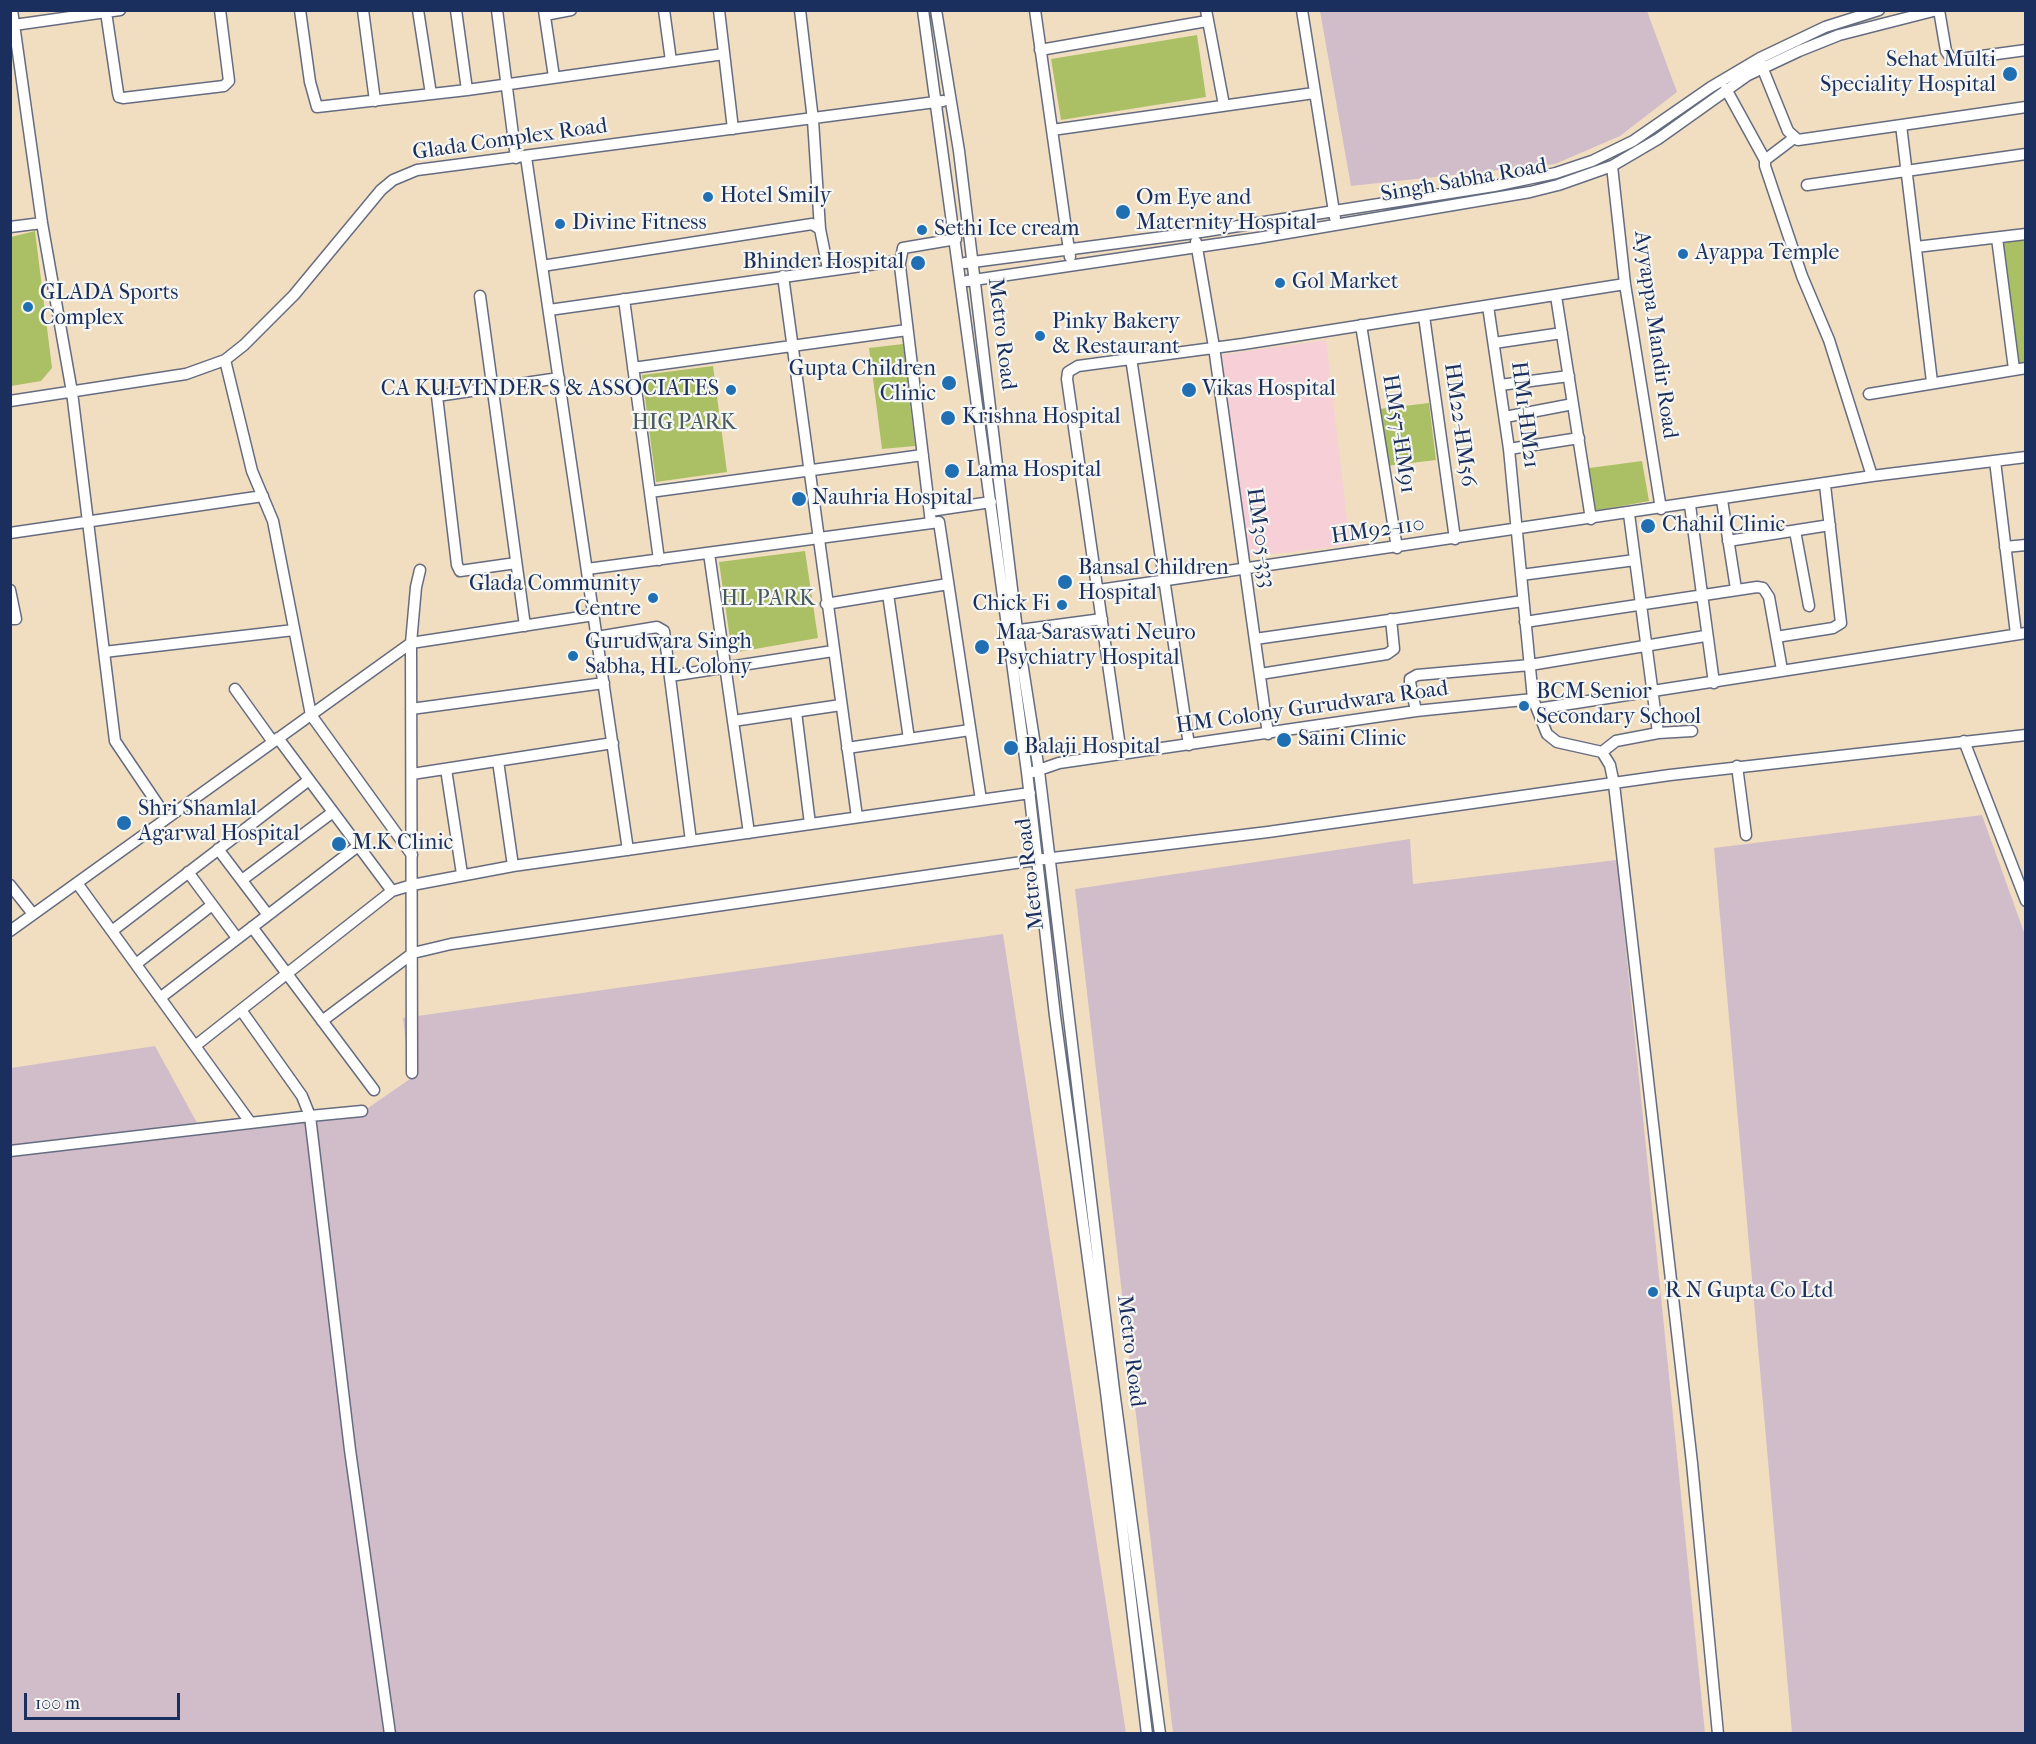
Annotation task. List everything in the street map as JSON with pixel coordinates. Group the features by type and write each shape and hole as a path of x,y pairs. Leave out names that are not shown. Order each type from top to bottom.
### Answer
{"street":[{"path":"12,10 42,223 72,392 115,741 167,818"},
{"path":"14,25 120,10"},
{"path":"106,12 118,93 119,97 123,98 224,86 229,81 220,10"},
{"path":"300,10 315,105 375,101 468,90 724,54"},
{"path":"363,10 375,101"},
{"path":"418,10 431,94"},
{"path":"456,10 468,90"},
{"path":"497,10 506,84 543,266 628,850"},
{"path":"554,77 544,13 571,10"},
{"path":"664,10 671,61"},
{"path":"719,10 733,129"},
{"path":"800,10 813,120 820,229 828,269"},
{"name":"Metro Road","path":"923,10 991,502 1012,631 1039,771 1114,1390 1160,1734"},
{"name":"Metro Road","path":"936,10 952,100 972,263 1036,860 1106,1392 1147,1734"},
{"path":"1035,10 1072,266"},
{"path":"1302,10 1336,224"},
{"name":"Singh Sabha Road","path":"961,282 1196,247 1530,192 1612,166 1672,129 1761,64 1825,27 1879,10"},
{"path":"1938,10 1947,51 1953,60 2025,50"},
{"name":"Singh Sabha Road","path":"959,264 1194,233 1528,180 1592,161 1633,141 1710,87 1761,64 1839,35 1938,10"},
{"path":"1040,50 1207,16 1224,105"},
{"path":"1761,64 1788,131 1794,138 1805,140 2025,107"},
{"path":"1726,89 1765,160 1802,276 1829,340 1872,476"},
{"path":"1053,130 1314,93"},
{"name":"Glada Complex Road","path":"10,401 186,374 225,360 273,317 381,190 393,180 417,170 952,100"},
{"path":"1901,125 1932,382"},
{"path":"1765,160 1794,138"},
{"path":"1807,185 2025,154"},
{"name":"Ayyappa Mandir Road","path":"1612,166 1625,284 1661,509"},
{"path":"10,227 42,223"},
{"path":"543,266 812,224 820,229"},
{"name":"HM305-333","path":"1194,233 1214,347 1268,734"},
{"path":"1916,247 2025,234"},
{"path":"931,524 900,263 903,248 956,238"},
{"path":"1997,238 2014,369"},
{"path":"549,310 828,269 892,261 900,263"},
{"path":"783,276 817,539 857,817"},
{"path":"1120,754 1067,374 1078,366 1424,316 1625,284"},
{"path":"480,296 525,626"},
{"path":"1556,296 1591,519"},
{"path":"624,299 659,560"},
{"name":"HM1-HM21","path":"1488,306 1509,449 1535,704 1547,734 1557,742 1602,752"},
{"name":"HM22-HM56","path":"1424,316 1455,539"},
{"name":"HM57-HM91","path":"1361,325 1397,548"},
{"path":"633,368 907,330"},
{"path":"1494,343 1562,333"},
{"path":"1131,358 1165,581 1165,599 1189,745"},
{"path":"225,360 252,471 273,521 311,715 412,855"},
{"path":"1869,394 2025,368"},
{"path":"1500,385 1569,376"},
{"path":"516,563 460,572 457,565 437,396 442,393 559,378"},
{"path":"1505,417 1574,404"},
{"path":"1509,449 1579,438"},
{"path":"650,492 923,455"},
{"name":"HM92-110","path":"1098,591 1690,505 1872,476 2025,456"},
{"path":"1995,461 2005,547 2020,633"},
{"path":"1776,637 1833,628 1841,623 1825,484"},
{"path":"10,533 262,496"},
{"path":"1722,500 1736,590"},
{"path":"930,511 991,502"},
{"path":"1690,505 1705,636 1714,683"},
{"path":"1629,514 1658,733"},
{"path":"587,569 939,522 981,800"},
{"path":"1728,541 1830,525"},
{"path":"1795,531 1809,606"},
{"path":"2005,547 2025,545"},
{"path":"710,553 749,832"},
{"path":"1521,575 1635,560"},
{"path":"412,1073 411,643 416,587 420,570"},
{"path":"826,603 948,584"},
{"path":"1525,622 1642,602 1757,587 1767,592 1782,670"},
{"path":"10,590 16,619 10,619"},
{"path":"888,594 909,738"},
{"path":"1255,639 1523,601"},
{"path":"10,931 411,643 594,615"},
{"path":"1012,631 1101,619"},
{"path":"1260,674 1387,654 1394,649 1391,619"},
{"path":"597,636 661,627 670,676 691,841"},
{"path":"104,652 294,630"},
{"name":"HM Colony Gurudwara Road","path":"1027,772 1039,771 1059,763 1416,711 1535,704 1714,683 1782,670 2020,633"},
{"path":"1416,711 1410,682 1413,676 1530,665 1705,636"},
{"path":"670,676 833,651"},
{"path":"411,709 604,683"},
{"path":"235,689 309,780 392,891"},
{"path":"734,721 841,705"},
{"path":"796,712 810,824"},
{"path":"847,748 970,730"},
{"path":"1692,731 1658,733 1616,741 1602,752 1610,765 1614,784 1692,1463 1718,1734"},
{"path":"322,1021 413,953 451,944 1050,858 1279,830 1737,766 2025,735"},
{"path":"1964,741 2025,901"},
{"path":"412,774 612,743"},
{"path":"498,761 513,866"},
{"path":"1737,766 1746,835"},
{"path":"446,769 462,874"},
{"path":"112,931 309,780"},
{"path":"195,1046 392,891 462,874 513,866 1029,793"},
{"path":"242,880 333,812"},
{"path":"160,998 358,846"},
{"path":"218,849 268,915"},
{"path":"188,872 237,938"},
{"path":"77,883 250,1122"},
{"path":"10,885 33,914"},
{"path":"136,964 212,904"},
{"path":"252,927 374,1090"},
{"path":"241,1010 302,1096 310,1116 344,1403 390,1734"},
{"path":"10,1151 250,1122 362,1112"}],"shaded area":[{"path":"1320,11 1647,11 1677,92 1620,136 1555,164 1351,186"},
{"path":"1326,340 1350,545 1247,557 1220,355"},
{"path":"1982,815 2025,935 2025,1733 1792,1733 1714,848"},
{"path":"1410,839 1413,884 1617,860 1705,1733 1173,1733 1075,889"},
{"path":"1003,934 1126,1733 11,1734 11,1068 155,1046 202,1132 368,1108 410,1079 403,1018"}],"green space":[{"path":"1197,35 1206,97 1061,120 1051,59"},
{"name":"GLADA Sports Complex","path":"35,231 52,368 41,381 11,386 11,237"},
{"path":"2025,238 2025,364 2016,365 2001,240"},
{"path":"903,344 915,446 882,449 869,348"},
{"name":"HIG PARK","path":"713,366 727,472 656,482 642,375"},
{"path":"1429,403 1436,460 1386,466 1379,409"},
{"path":"1642,461 1649,501 1589,512 1582,469"},
{"name":"HL PARK","path":"805,551 818,638 732,653 719,562"}],"place":[{"name":"Sehat Multi Speciality Hospital","path":"2010,74"},
{"name":"Hotel Smily","path":"708,197"},
{"name":"Om Eye and Maternity Hospital","path":"1123,212"},
{"name":"Divine Fitness","path":"560,224"},
{"name":"Sethi Ice cream","path":"922,230"},
{"name":"Ayappa Temple","path":"1683,254"},
{"name":"Bhinder Hospital","path":"918,263"},
{"name":"Gol Market","path":"1280,283"},
{"name":"GLADA Sports Complex","path":"28,307"},
{"name":"Pinky Bakery & Restaurant","path":"1040,336"},
{"name":"Gupta Children Clinic","path":"949,383"},
{"name":"CA KULVINDER S & ASSOCIATES","path":"731,390"},
{"name":"Vikas Hospital","path":"1189,390"},
{"name":"Krishna Hospital","path":"948,418"},
{"name":"Lama Hospital","path":"952,471"},
{"name":"Nauhria Hospital","path":"799,499"},
{"name":"Chahil Clinic","path":"1648,526"},
{"name":"Bansal Children Hospital","path":"1065,582"},
{"name":"Glada Community Centre","path":"653,598"},
{"name":"Chick Fi","path":"1062,605"},
{"name":"Maa Saraswati Neuro Psychiatry Hospital","path":"982,647"},
{"name":"Gurudwara Singh Sabha, HL Colony","path":"573,656"},
{"name":"BCM Senior Secondary School","path":"1524,706"},
{"name":"Saini Clinic","path":"1284,740"},
{"name":"Balaji Hospital","path":"1011,748"},
{"name":"Shri Shamlal Agarwal Hospital","path":"124,823"},
{"name":"M.K Clinic","path":"339,844"},
{"name":"R N Gupta Co Ltd","path":"1653,1292"}]}
